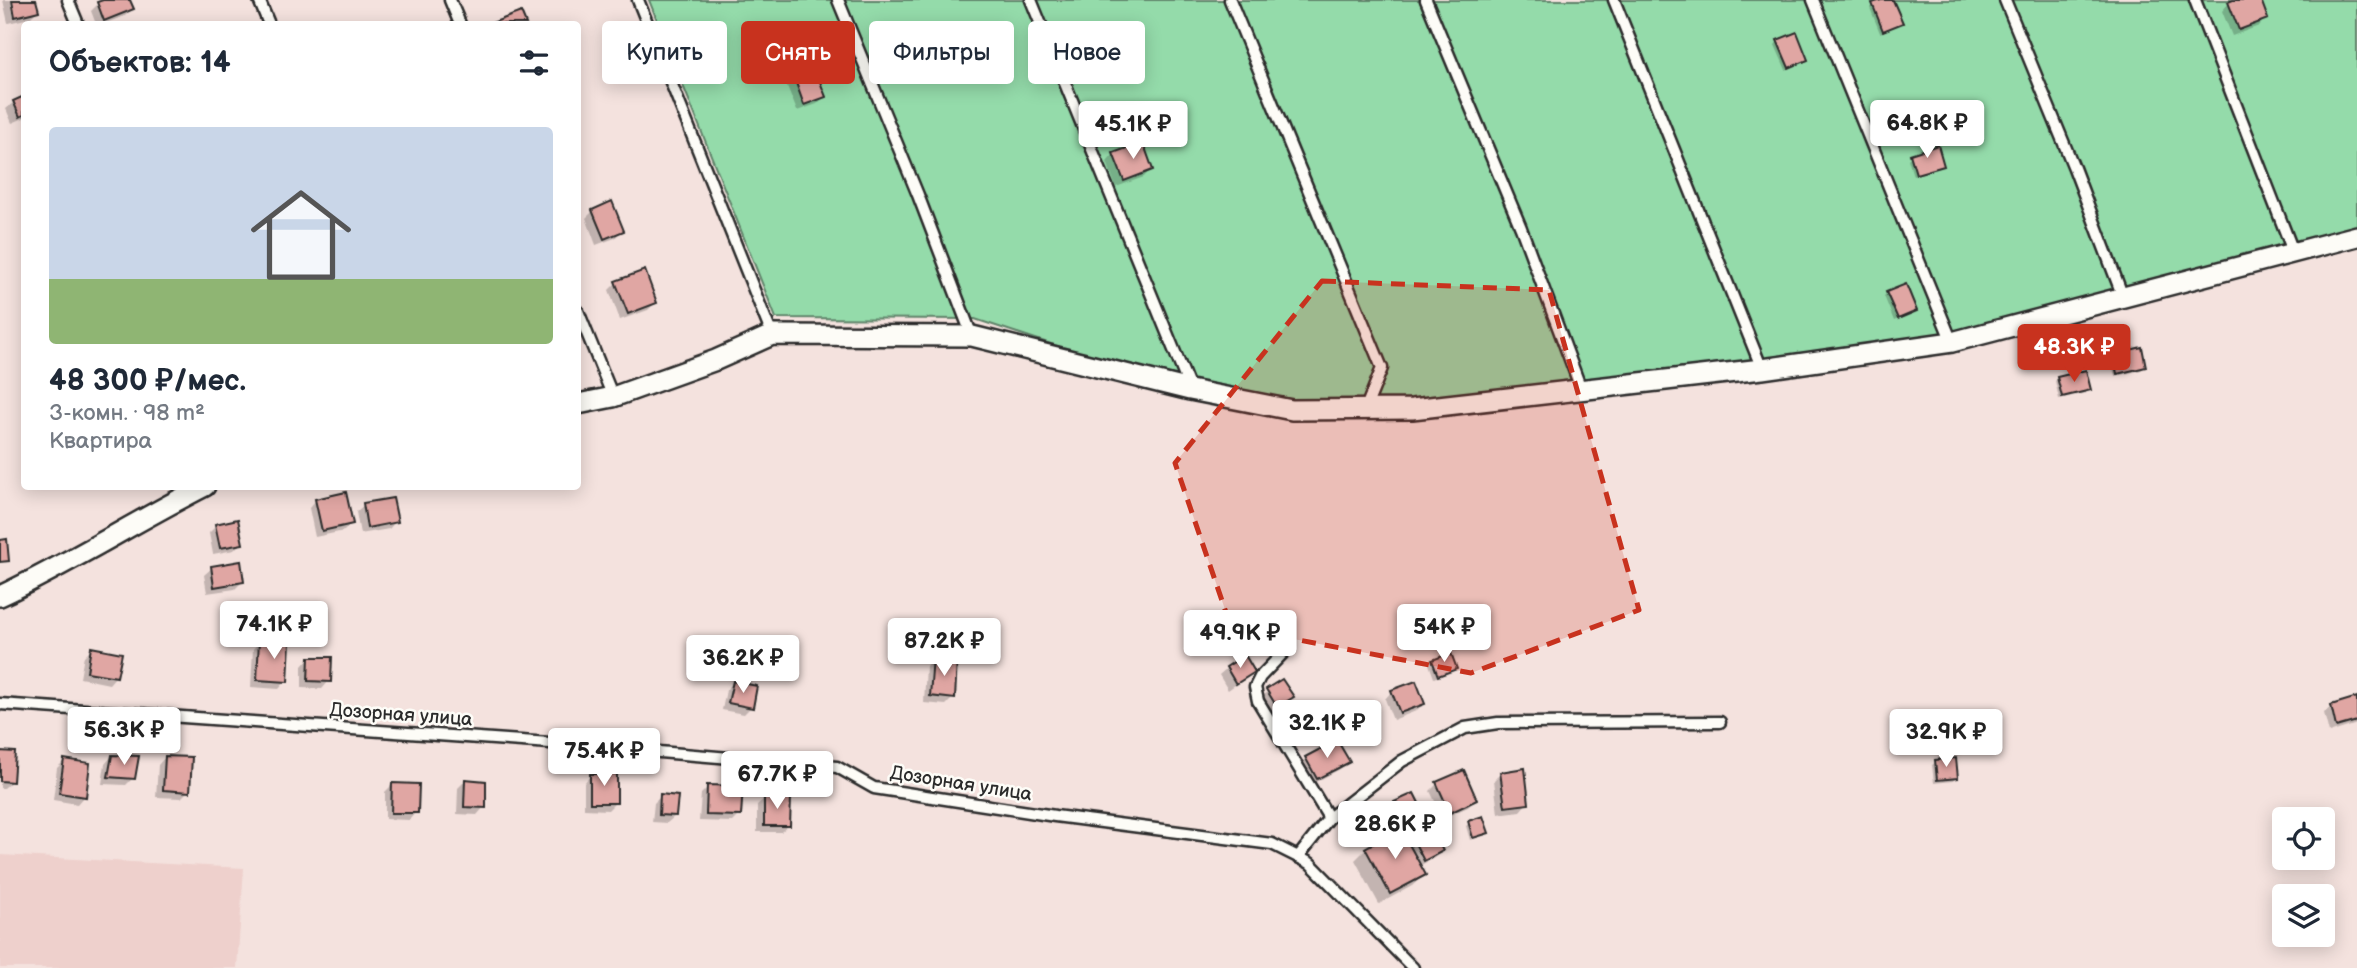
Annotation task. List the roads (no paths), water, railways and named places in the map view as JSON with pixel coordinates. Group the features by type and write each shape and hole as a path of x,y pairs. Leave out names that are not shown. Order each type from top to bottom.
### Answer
{"street":[{"path":"581,403 612,397 716,360 772,335 972,336 1190,390 1292,410 1412,409 1762,369 1952,342 2357,236"},
{"path":"0,596 47,574 197,490"}],"lane":[{"path":"68,0 77,21"},
{"path":"259,0 268,21"},
{"path":"450,0 459,21"},
{"path":"638,0 772,335"},
{"path":"838,0 972,336"},
{"path":"1031,0 1190,390"},
{"path":"1230,0 1382,368 1365,411"},
{"path":"1426,0 1521,228 1581,389"},
{"path":"1614,0 1762,369"},
{"path":"1812,0 1952,342"},
{"path":"2005,0 2123,296"},
{"path":"2195,0 2294,254"},
{"path":"581,320 612,397"},
{"path":"1286,650 1260,677 1255,687 1258,701 1329,818"},
{"name":"Дозорная улица","path":"0,704 565,744 837,767 874,788 1055,816 1272,844 1310,863 1413,968"},
{"path":"1298,857 1329,818 1402,761 1465,728 1498,723 1720,722"}]}
